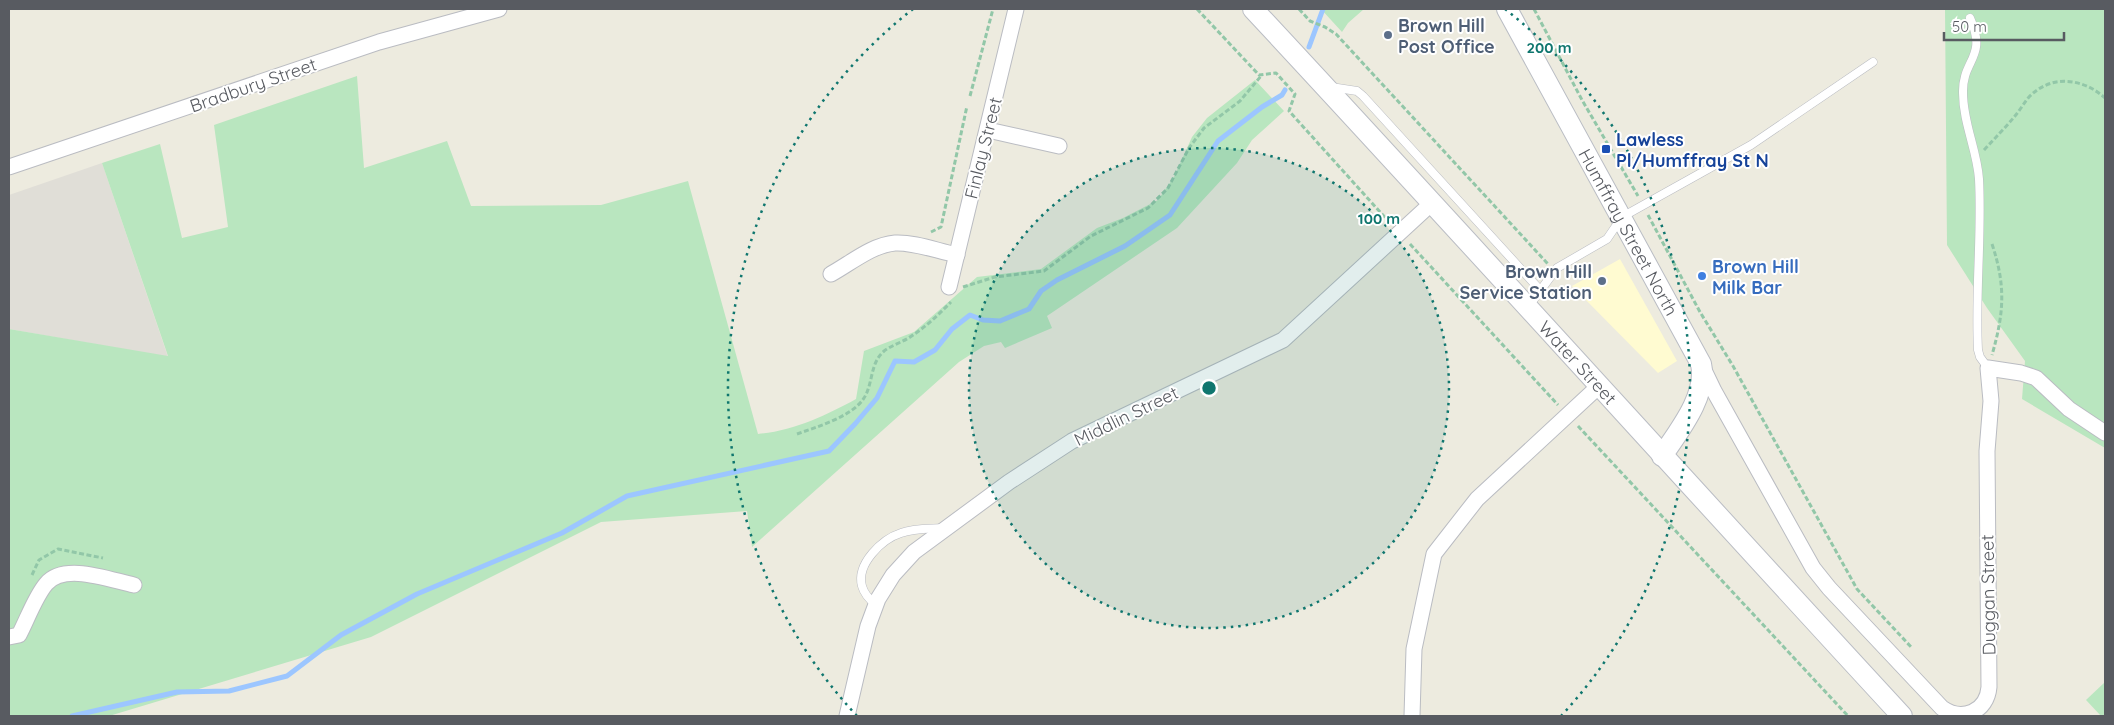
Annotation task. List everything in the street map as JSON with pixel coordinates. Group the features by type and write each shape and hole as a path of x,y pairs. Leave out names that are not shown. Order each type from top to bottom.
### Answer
{"main road":[{"name":"Water Street","path":"1253,9 1433,202 1662,456 1902,716"},
{"name":"Humffray Street North","path":"1507,9 1698,358 1702,373 1699,390 1684,422 1662,456"}],"street":[{"name":"Bradbury Street","path":"9,167 379,42 499,9"},
{"name":"Finlay Street","path":"954,293 957,255 1016,9"},
{"path":"988,130 1058,146"},
{"name":"Middlin Street","path":"876,605 892,575 914,552 1009,482 1072,441 1283,340 1433,202"},
{"path":"832,274 870,251 886,245 904,243 957,255"},
{"name":"Duggan Street","path":"1698,358 1714,391 1807,558 1820,577 1942,708 1958,715 1973,714 1983,705 1989,687 1986,451 1991,401 1988,368"},
{"path":"1988,368 2021,373 2036,378 2070,409 2105,433"},
{"path":"1412,716 1414,649 1434,554 1476,499 1600,386"},
{"path":"9,637 19,635 46,584 57,575 72,572 134,585"},
{"path":"847,716 868,626 876,605"}],"lane":[{"name":"Duggan Street","path":"1970,18 1978,44 1966,74 1963,96 1966,120 1978,174 1978,350 1980,357 1988,368"},
{"path":"1528,307 1557,268 1607,238 1622,218 1751,145 1873,62"},
{"path":"1325,86 1360,93 1541,291"},
{"path":"876,605 865,592 862,580 865,566 877,548 888,539 902,532 948,527"}],"path":[{"path":"970,96 993,9"},
{"path":"1197,9 1259,76 1276,73 1295,94 1289,111 1399,233 1848,716"},
{"path":"1299,9 1310,21 1325,26 1336,34 1555,272"},
{"path":"1534,9 1582,100 1644,206 1700,312 1738,375 1857,589 1912,648"},
{"path":"796,434 827,423 846,413 864,398 877,359 884,351 912,336 958,289 995,277 1044,271 1091,236 1112,224 1148,208 1168,188 1189,148 1201,132 1240,101 1261,75"},
{"path":"1976,160 2029,97 2050,83 2060,81 2076,82 2094,89 2105,98"},
{"path":"924,247 928,232 941,227 967,106"},
{"path":"1988,368 2002,305 2001,276 1990,240"},
{"path":"954,293 969,284"}],"shaded area":[{"path":"102,163 168,357 9,329 9,195"},
{"path":"1620,259 1677,361 1658,373 1572,286"}],"green space":[{"path":"1321,9 1364,9 1348,23 1342,32"},
{"path":"1945,9 2105,9 2105,448 2022,399 2025,361 1987,308 1947,245"},
{"path":"357,76 364,168 447,141 471,206 601,205 688,181 758,434 797,426 856,399 864,351 914,332 977,277 1041,269 1097,228 1123,218 1158,200 1174,177 1192,137 1207,118 1255,80 1284,111 1252,140 1237,163 1177,228 1047,316 1052,328 1005,348 1001,342 984,346 959,362 752,547 747,511 601,522 371,637 109,716 9,716 9,329 168,356 102,163 160,144 182,238 228,227 214,125"},
{"path":"2105,682 2105,716 2101,716 2086,700"}],"waterway":[{"path":"1309,47 1323,9"},
{"path":"72,716 177,692 229,691 287,676 341,635 417,594 562,533 627,496 829,451 877,398 895,361 914,362 935,350 952,329 970,315 983,320 1000,321 1029,309 1041,291 1057,280 1125,246 1170,215 1218,141 1262,107 1282,95 1285,90"}],"place":[{"name":"Brown Hill Post Office","path":"1388,35"},
{"name":"Lawless Pl/Humffray St N","path":"1606,149"},
{"name":"Brown Hill Milk Bar","path":"1702,276"},
{"name":"Brown Hill Service Station","path":"1602,281"}]}
